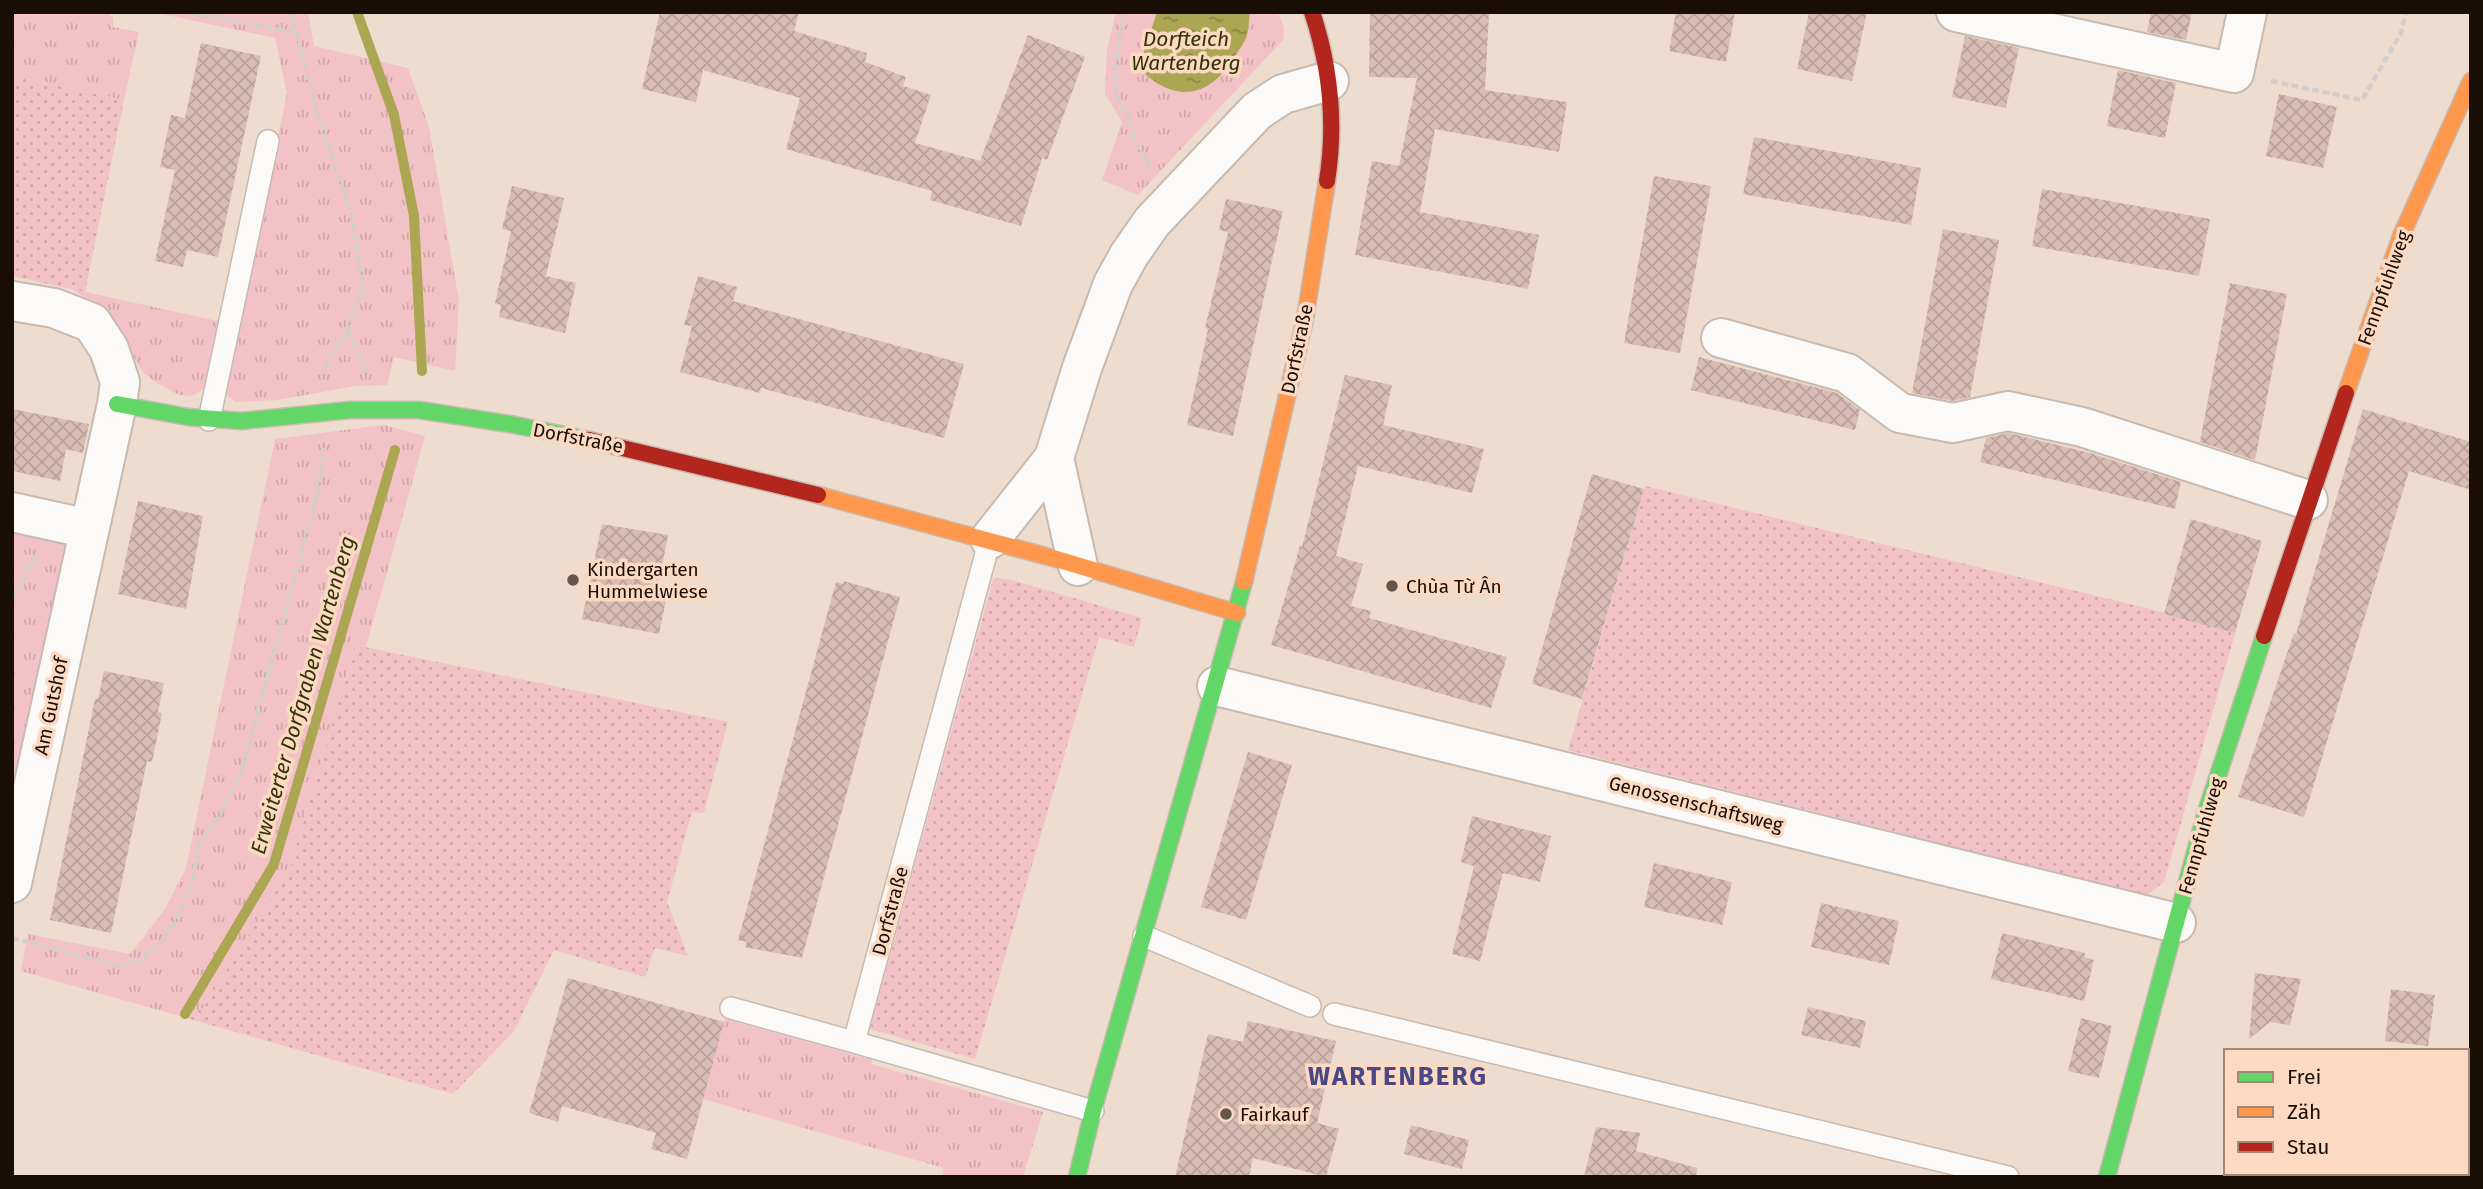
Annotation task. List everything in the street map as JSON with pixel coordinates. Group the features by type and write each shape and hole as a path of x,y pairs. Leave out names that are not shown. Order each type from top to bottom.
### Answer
{"street":[{"name":"Dorfstraße","path":"1077,1177 1093,1111 1237,613 1305,319 1331,155 1329,81 1322,41 1312,12"},
{"path":"1956,12 2066,24 2234,73 2247,12"},
{"name":"Dorfstraße","path":"990,539 1054,458 1082,368 1113,284 1152,222 1257,111 1283,94 1329,81"},
{"name":"Fennpfuhlweg","path":"2107,1177 2206,812 2308,500 2401,236 2471,81"},
{"name":"Am Gutshof","path":"12,300 54,308 92,323 109,349 120,382 117,404 72,525 12,883"},
{"path":"1721,338 1846,373 1900,413 1953,423 2008,411 2082,427 2308,500"},
{"path":"117,404 209,420 261,421 324,412"},
{"name":"Dorfstraße","path":"324,412 430,411 610,443 990,539 1237,613"},
{"name":"Dorfstraße","path":"1054,458 1077,566"},
{"path":"12,513 72,525"},
{"name":"Genossenschaftsweg","path":"1217,686 2176,923"}],"lane":[{"path":"209,420 268,141"},
{"name":"Dorfstraße","path":"854,1042 990,539"},
{"path":"1144,936 1310,1006"},
{"path":"731,1008 1093,1111"},
{"path":"1334,1014 2008,1177"}],"path":[{"path":"183,12 296,33"},
{"path":"12,938 120,966 138,962 158,946 176,921 191,887 200,842 215,823 241,773 318,492 324,450 324,412 320,382 333,350 347,331 363,288 351,213 317,112 291,12"},
{"path":"1125,12 1115,64 1118,98 1130,120 1132,134 1171,203"},
{"path":"2234,73 2362,100 2401,33 2406,12"},
{"path":"12,599 72,525"}],"green space":[{"path":"12,12 108,12 113,18 113,27 139,32 124,100 12,76"},
{"path":"153,12 308,12 314,46 408,68 429,127 459,301 455,371 394,357 387,385 356,386 277,400 236,402 226,394 287,94 275,38"},
{"path":"1116,12 1278,12 1284,28 1283,40 1138,195 1102,180 1122,122 1105,94 1107,50"},
{"path":"12,76 124,100 85,292 12,276"},
{"path":"72,289 222,322 215,362 205,387 197,394 186,396 171,391 150,378 140,367 115,321"},
{"path":"383,425 425,436 366,647 355,645 290,868 204,1007 183,1017 21,971 28,934 130,954 165,909 186,868 275,439"},
{"path":"1645,486 2236,630 2164,882 2147,895 1568,750"},
{"path":"12,523 66,536 68,547 17,771 12,772"},
{"path":"993,579 1142,618 1134,647 1099,637 975,1059 870,1029"},
{"path":"355,645 728,722 704,813 692,812 667,902 688,956 655,948 645,977 554,950 514,1031 453,1094 183,1017 204,1007 290,868"},
{"path":"725,1019 872,1060 871,1064 1043,1112 1023,1177 942,1177 944,1168 703,1099"}],"water":[{"name":"Dorfteich Wartenberg","path":"1157,12 1250,12 1246,38 1224,71 1204,88 1181,92 1157,83 1145,74 1143,55"}],"building":[{"path":"660,12 799,12 794,31 867,53 865,62 906,77 903,86 931,95 915,143 980,161 1028,35 1085,57 1047,160 1042,158 1021,226 930,200 932,191 786,149 800,98 703,70 696,102 642,89"},
{"path":"1370,12 1489,12 1485,90 1567,102 1559,152 1435,129 1420,212 1539,235 1528,289 1355,255 1372,161 1399,166 1417,78 1369,77"},
{"path":"1676,12 1735,12 1726,62 1669,51"},
{"path":"1809,12 1867,12 1852,81 1797,69"},
{"path":"2151,12 2192,12 2186,40 2147,32"},
{"path":"1965,36 2019,48 2006,108 1952,97"},
{"path":"201,43 261,56 218,257 187,250 183,267 155,261 175,170 160,167 171,115 185,118"},
{"path":"2118,70 2176,83 2165,138 2107,126"},
{"path":"2279,94 2337,107 2323,168 2266,156"},
{"path":"1754,137 1921,168 1911,225 1743,194"},
{"path":"1654,176 1711,186 1680,353 1624,343"},
{"path":"512,186 564,198 546,276 576,283 565,333 499,317 501,305 495,303 511,231 502,229"},
{"path":"2042,189 2210,219 2199,276 2032,246"},
{"path":"1226,199 1283,211 1233,436 1187,425 1208,329 1205,328 1228,232 1219,230"},
{"path":"1943,229 1999,240 1970,397 1953,401 1912,393"},
{"path":"698,276 737,287 733,301 964,364 944,438 761,388 760,393 680,372 692,326 684,325"},
{"path":"2230,283 2287,294 2255,460 2200,442"},
{"path":"1699,357 1837,393 1860,410 1855,430 1691,390"},
{"path":"1345,375 1392,385 1383,425 1484,449 1472,493 1358,466 1336,556 1363,564 1351,606 1371,611 1369,618 1507,657 1491,708 1271,645 1300,546 1302,547"},
{"path":"12,409 89,424 83,453 66,449 60,481 12,471"},
{"path":"2363,409 2471,442 2471,490 2409,471 2304,817 2238,797 2294,633 2296,634"},
{"path":"2008,433 2090,453 2181,482 2175,509 1980,462 1986,438"},
{"path":"1592,474 1644,489 1582,699 1532,684"},
{"path":"138,501 203,516 186,609 118,594"},
{"path":"2191,519 2262,541 2235,633 2164,614"},
{"path":"602,524 668,535 656,598 666,600 659,634 582,619"},
{"path":"844,581 900,597 802,958 745,947 747,942 738,940 836,582 843,584"},
{"path":"104,671 164,683 158,712 162,713 152,762 147,761 111,933 50,920 95,699 98,699"},
{"path":"1248,752 1292,765 1246,920 1201,907"},
{"path":"1472,816 1551,836 1540,882 1503,873 1480,961 1452,954 1474,866 1461,862"},
{"path":"1654,863 1732,882 1722,925 1644,907"},
{"path":"1821,903 1899,921 1889,965 1811,947"},
{"path":"2002,933 2085,953 2084,957 2094,960 2084,1001 1991,979"},
{"path":"2255,973 2301,979 2290,1025 2270,1022 2249,1039"},
{"path":"568,978 724,1022 687,1159 651,1149 656,1133 562,1106 558,1122 529,1113"},
{"path":"2391,989 2435,995 2428,1046 2385,1041"},
{"path":"1808,1007 1866,1021 1860,1048 1801,1035"},
{"path":"2081,1018 2112,1026 2099,1078 2068,1071"},
{"path":"1248,1021 1336,1041 1317,1123 1339,1129 1326,1177 1253,1158 1249,1177 1175,1177 1208,1034 1243,1042"},
{"path":"1411,1125 1469,1140 1462,1169 1404,1154"},
{"path":"1596,1127 1640,1133 1636,1151 1697,1168 1696,1177 1584,1177"}],"waterway":[{"name":"Erweiterter Dorfgraben Wartenberg","path":"357,12 394,115 414,216 422,371"},
{"name":"Erweiterter Dorfgraben Wartenberg","path":"185,1014 274,864 395,450"}],"traffic: fast":[{"path":"117,404 188,417 242,421 350,410 419,410 589,440"},
{"path":"1077,1177 1093,1111 1244,582"},
{"path":"2107,1177 2206,812 2264,636"}],"traffic: slow":[{"path":"2346,393 2401,236 2471,81"},
{"path":"1244,582 1305,319 1327,181"},
{"path":"818,495 1053,558 1237,613"}],"traffic: jam":[{"path":"1312,12 1330,95 1331,138 1327,181"},
{"path":"2264,636 2346,393"},
{"path":"589,440 818,495"}],"place":[{"name":"Kindergarten Hummelwiese","path":"573,580"},
{"name":"Chùa Từ Ân","path":"1392,586"},
{"name":"Fairkauf","path":"1226,1114"}],"district":[{"name":"WARTENBERG","path":"1398,1076"}]}
